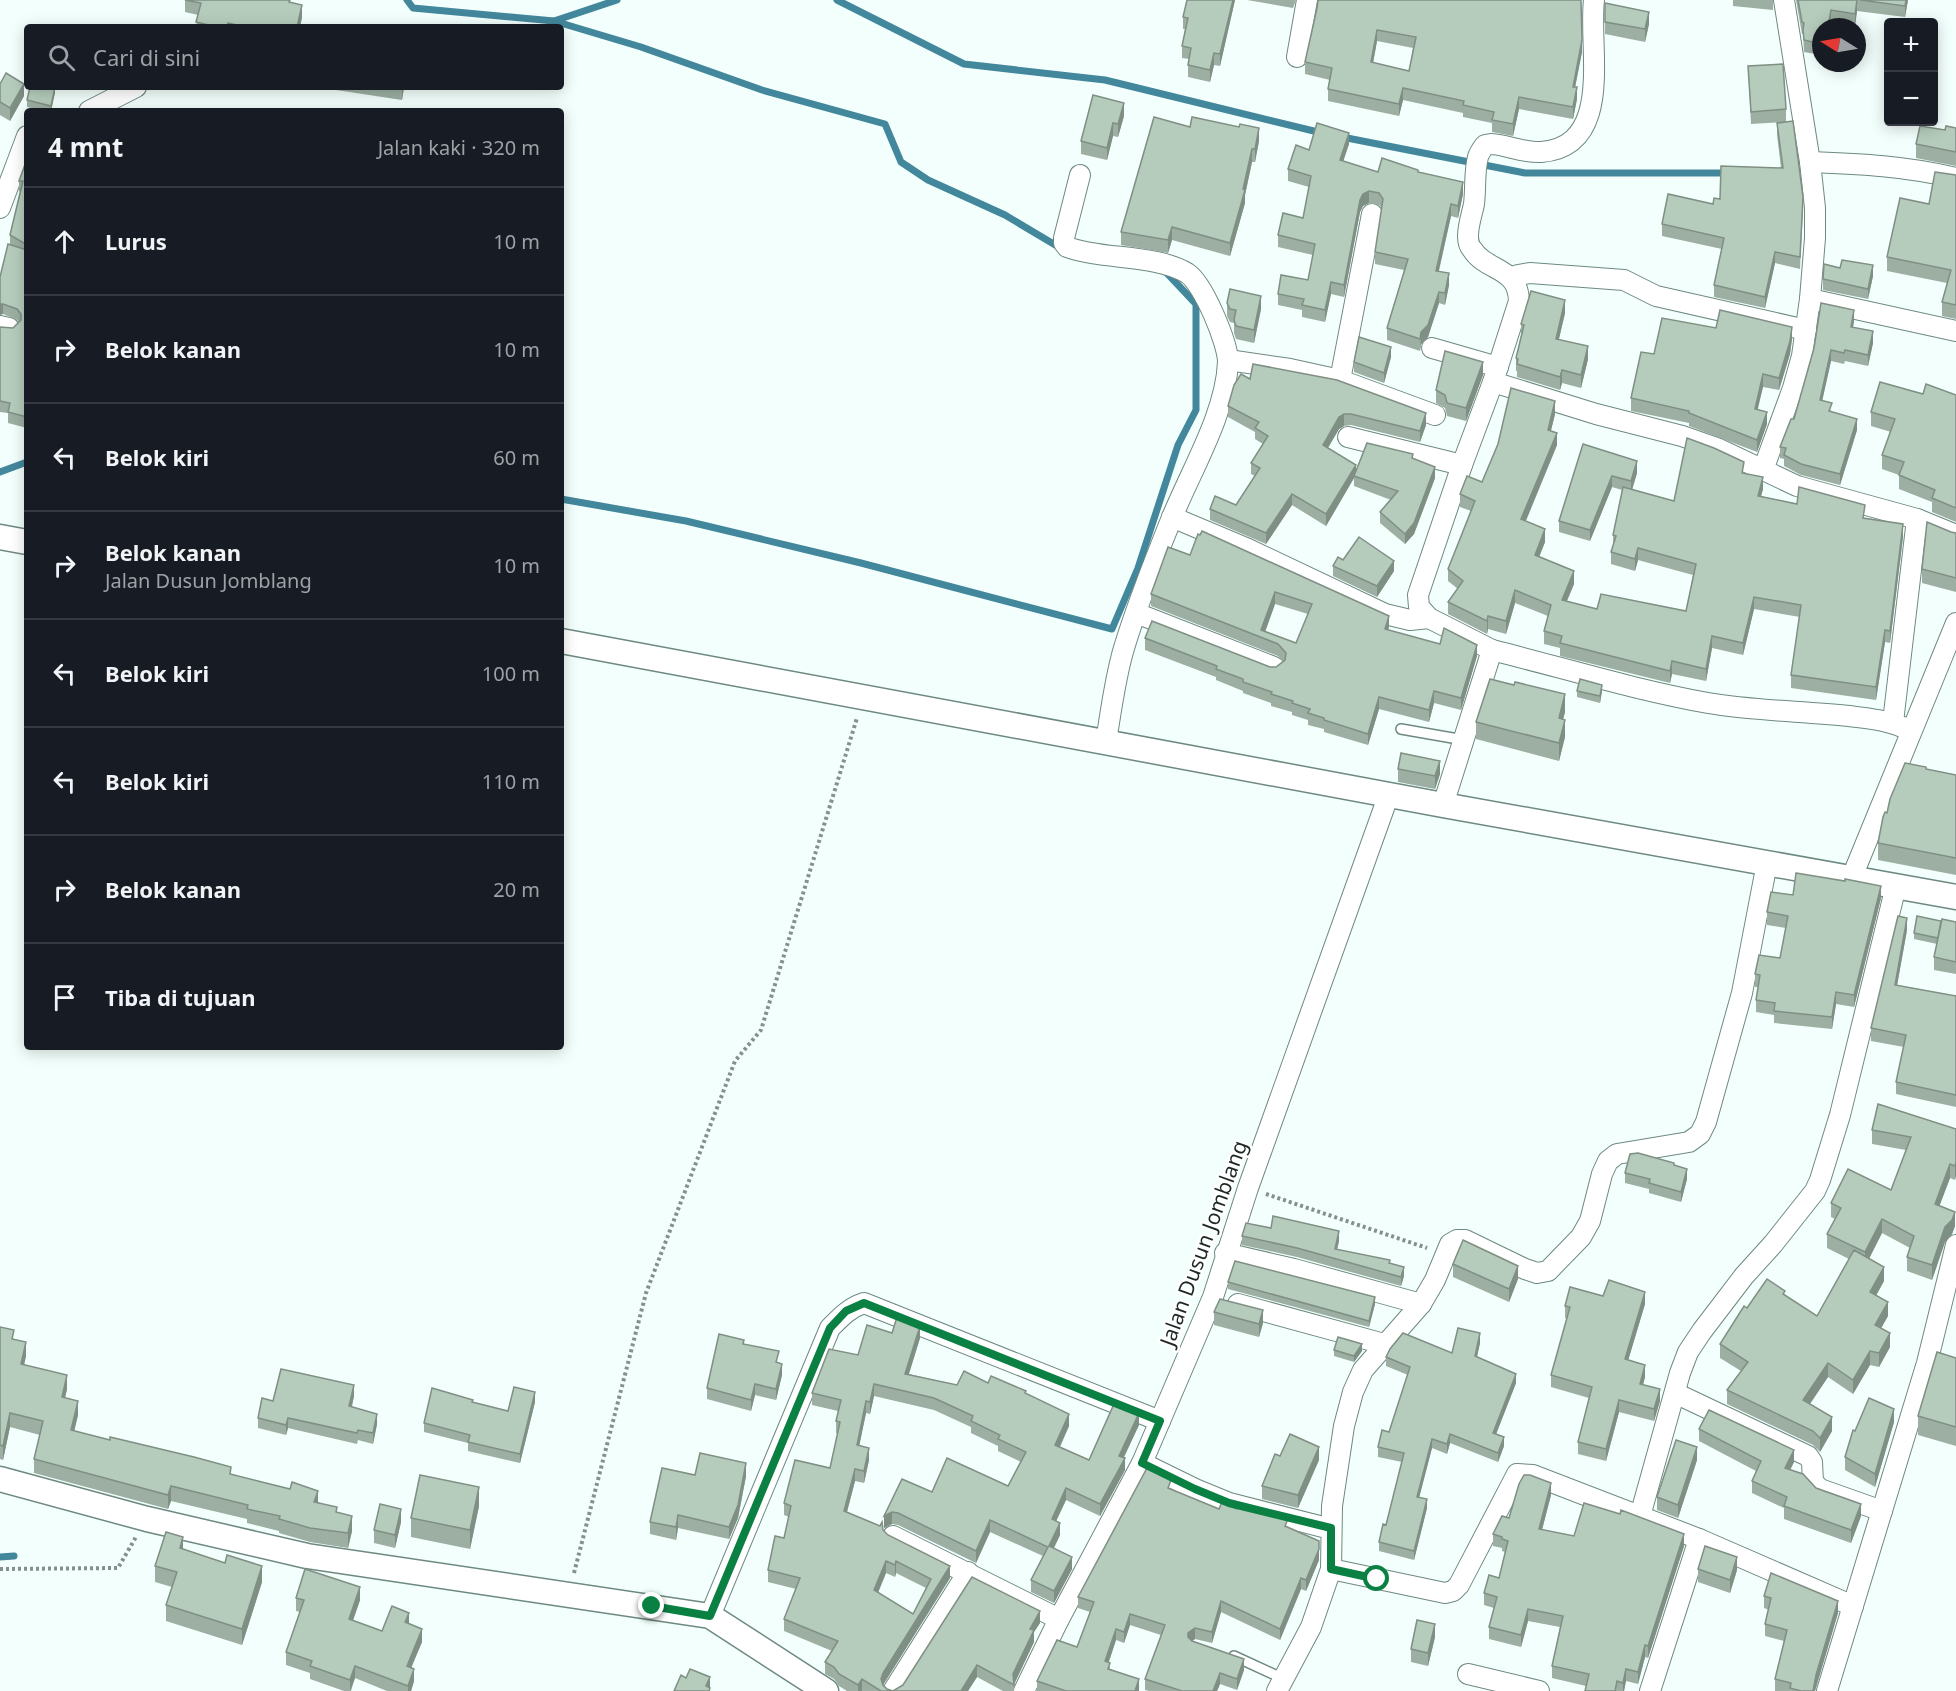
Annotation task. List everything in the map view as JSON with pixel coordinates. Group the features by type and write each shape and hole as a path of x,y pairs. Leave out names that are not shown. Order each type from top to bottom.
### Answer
{"street":[{"path":"1296,57 1307,0"},
{"path":"1594,0 1592,35 1594,83 1592,102 1581,132 1572,141 1558,149 1540,152 1525,152 1491,144 1485,145 1477,165 1474,204 1468,236 1469,244 1482,260 1498,267 1511,278 1517,286 1519,301 1496,374 1418,595 1419,607 1429,618 1492,650 1668,695 1745,708 1836,715 1902,726"},
{"path":"1763,470 1793,388 1806,330 1815,208 1810,162 1784,0"},
{"path":"95,108 130,90"},
{"path":"0,208 24,144"},
{"path":"1810,162 1918,169 1956,178"},
{"path":"1080,175 1064,238 1067,247 1160,264 1188,273 1199,284 1224,342 1228,360 1217,414 1172,517 1121,659 1106,742"},
{"path":"1340,380 1372,214"},
{"path":"1511,278 1530,273 1624,280 1656,296 1806,330"},
{"path":"1810,299 1956,331"},
{"path":"1432,348 1596,414 1682,436 1719,449 1778,478 1812,491 1917,519 1956,535"},
{"path":"1228,360 1290,369 1340,380 1435,415"},
{"path":"1348,437 1462,465"},
{"path":"1172,517 1248,549 1385,614 1410,620 1429,618"},
{"path":"1902,726 1917,519"},
{"path":"0,537 24,541"},
{"path":"1136,613 1274,666"},
{"path":"1852,877 1902,726 1956,623"},
{"path":"564,642 1443,805 1956,897"},
{"path":"1443,805 1492,650"},
{"name":"Jalan Dusun Jomblang","path":"1024,1691 1059,1619 1142,1463 1212,1297 1248,1188 1389,794"},
{"path":"1281,1685 1311,1627 1331,1569 1332,1506 1344,1426 1353,1392 1363,1370 1421,1304 1435,1280 1450,1244 1457,1240 1465,1240 1525,1269 1537,1273 1548,1271 1581,1237 1590,1221 1602,1174 1608,1161 1617,1154 1689,1142 1700,1134 1706,1122 1742,993 1767,863"},
{"path":"1640,1516 1683,1363 1702,1331 1744,1276 1815,1191 1820,1180 1840,1115 1896,886"},
{"path":"1827,1691 1927,1363 1956,1245"},
{"path":"1226,1253 1286,1266 1421,1304"},
{"path":"1212,1297 1384,1344"},
{"path":"710,1616 830,1328 854,1306 864,1303 1160,1421"},
{"path":"1675,1393 1808,1456 1812,1461 1813,1482 1820,1489 1882,1511"},
{"path":"1142,1463 1229,1503 1331,1528"},
{"path":"1331,1569 1445,1593 1453,1591 1459,1585 1517,1474 1533,1475 1699,1539 1853,1606"},
{"path":"0,1479 147,1519 308,1556 710,1616 826,1691"},
{"path":"893,1536 1059,1619"},
{"path":"1650,1691 1699,1539"},
{"path":"892,1691 968,1572"},
{"path":"1468,1674 1539,1691"}],"lane":[{"path":"1401,729 1464,740"},
{"path":"1222,1652 1232,1654 1281,1685"}],"path":[{"path":"568,1594 646,1293 735,1062 761,1030 863,697"},
{"path":"1248,1188 1446,1254"},
{"path":"0,1569 118,1568 147,1519"}],"building":[{"path":"185,0 290,0 289,2 302,5 298,24 204,24 196,22 201,3"},
{"path":"1187,0 1233,0 1220,54 1214,53 1210,70 1188,65 1191,48 1182,46 1188,18 1183,17"},
{"path":"1318,0 1581,0 1582,40 1573,87 1577,87 1573,107 1519,97 1513,124 1492,120 1494,112 1463,105 1464,101 1403,88 1399,104 1328,89 1332,68 1305,62","holes":["1377,30 1416,37 1409,71 1371,62"]},
{"path":"1798,0 1857,0 1855,14 1831,10 1830,18 1812,18 1812,42 1804,40 1804,23"},
{"path":"1860,0 1906,0 1905,6"},
{"path":"1605,3 1649,12 1645,29 1605,22"},
{"path":"1783,64 1786,109 1751,112 1748,66"},
{"path":"6,73 24,84 10,108 0,102 0,84"},
{"path":"29,90 54,90 51,106 27,100"},
{"path":"1093,95 1124,103 1118,124 1113,123 1107,148 1081,141"},
{"path":"1154,117 1190,127 1192,117 1239,127 1240,124 1259,128 1230,243 1172,227 1168,240 1121,232"},
{"path":"1793,121 1803,197 1800,257 1775,252 1765,297 1714,285 1724,238 1662,224 1668,194 1713,204 1714,198 1720,199 1721,166 1783,168 1777,123"},
{"path":"1317,123 1349,133 1340,160 1378,172 1382,158 1418,170 1418,172 1463,182 1458,206 1451,204 1436,271 1449,273 1445,293 1439,292 1428,325 1421,332 1420,339 1387,328 1408,259 1375,252 1383,199 1379,193 1369,191 1363,194 1360,200 1344,285 1331,282 1325,310 1302,305 1304,299 1278,294 1281,275 1308,280 1315,244 1278,235 1283,213 1303,218 1311,176 1288,169 1296,145 1309,150"},
{"path":"1920,126 1945,130 1946,126 1956,128 1956,152 1916,144"},
{"path":"24,167 24,243 10,235 23,181 19,181"},
{"path":"1935,172 1956,175 1956,305 1942,302 1951,270 1887,257 1900,198 1929,204"},
{"path":"8,244 24,249 24,416 8,412 10,403 0,401 0,327 13,328 21,320 21,314 17,309 0,304 0,277"},
{"path":"1842,260 1873,265 1868,289 1823,279 1824,264 1840,268"},
{"path":"1230,289 1261,296 1254,330 1236,326 1234,320 1236,310 1230,309 1227,303"},
{"path":"1531,291 1565,300 1556,339 1588,346 1581,375 1562,370 1560,377 1517,364 1518,359 1516,358 1524,325 1521,324"},
{"path":"1821,303 1854,310 1851,327 1873,331 1868,355 1845,350 1844,353 1831,350 1820,400 1832,403 1829,411 1857,419 1840,474 1801,464 1784,455 1786,448 1780,447 1791,419 1794,419 1814,348"},
{"path":"1720,310 1792,327 1779,378 1763,374 1755,409 1767,412 1757,440 1689,413 1689,411 1631,398 1641,352 1654,354 1662,318 1716,328"},
{"path":"1359,337 1391,347 1384,373 1354,362"},
{"path":"1445,351 1483,362 1466,408 1447,403 1445,395 1436,390"},
{"path":"1253,364 1337,380 1426,413 1420,431 1351,414 1339,417 1323,445 1356,465 1326,514 1292,494 1266,533 1210,509 1215,496 1236,505 1260,468 1251,463 1268,436 1255,428 1259,422 1228,406 1234,385 1241,374 1250,379"},
{"path":"1880,382 1923,394 1926,384 1956,395 1956,508 1932,498 1935,490 1899,475 1904,462 1882,455 1895,419 1871,412"},
{"path":"1511,388 1555,401 1548,430 1557,433 1521,519 1545,529 1535,555 1574,571 1562,600 1597,609 1601,594 1686,611 1696,564 1638,548 1635,559 1611,552 1616,536 1613,535 1623,487 1674,501 1687,438 1744,462 1742,473 1763,477 1758,496 1797,504 1799,487 1865,505 1863,518 1903,524 1890,631 1885,630 1876,687 1791,675 1801,605 1754,597 1743,643 1712,636 1706,669 1672,661 1670,671 1560,643 1562,636 1544,631 1551,605 1515,590 1506,621 1488,616 1487,621 1448,602 1463,581 1448,569 1475,501 1460,494 1467,476 1482,482 1498,444"},
{"path":"1367,443 1413,454 1412,458 1435,467 1414,523 1405,534 1380,512 1398,491 1354,476"},
{"path":"1583,444 1637,461 1631,481 1612,476 1590,530 1559,521"},
{"path":"1927,522 1956,533 1956,578 1922,569"},
{"path":"1202,531 1389,616 1385,629 1440,644 1444,628 1477,645 1461,698 1434,691 1429,710 1379,697 1368,734 1324,720 1324,718 1308,713 1310,709 1243,682 1243,679 1216,669 1217,666 1145,638 1152,621 1270,667 1276,667 1285,660 1286,653 1278,644 1151,594 1168,547 1190,555 1198,534 1200,535","holes":["1275,592 1312,604 1296,643 1261,630"]},
{"path":"1359,537 1394,561 1377,586 1333,566 1338,557 1343,560"},
{"path":"1490,679 1514,685 1515,682 1565,694 1559,718 1565,720 1559,743 1476,722"},
{"path":"1580,679 1602,685 1600,696 1577,691"},
{"path":"1401,753 1440,761 1435,776 1398,769"},
{"path":"1905,763 1956,775 1956,858 1878,843 1883,817 1885,812 1887,813 1890,799"},
{"path":"1796,873 1881,886 1854,995 1836,992 1832,1017 1774,1011 1775,1003 1756,1000 1760,975 1755,974 1759,955 1780,958 1788,916 1767,912 1771,892 1793,895"},
{"path":"1898,916 1907,918 1895,985 1956,996 1956,1095 1896,1082 1906,1035 1871,1028"},
{"path":"1917,916 1941,921 1938,938 1914,933"},
{"path":"1942,919 1956,922 1956,962 1934,957"},
{"path":"1878,1104 1956,1129 1955,1166 1950,1164 1935,1204 1955,1212 1952,1220 1945,1227 1932,1265 1907,1257 1914,1236 1882,1219 1865,1252 1827,1234 1841,1208 1831,1203 1848,1169 1891,1190 1911,1137 1872,1130"},
{"path":"1638,1153 1687,1169 1681,1192 1649,1183 1650,1179 1625,1173 1630,1154"},
{"path":"1273,1216 1339,1231 1335,1249 1390,1260 1389,1263 1404,1267 1401,1277 1297,1248 1242,1236 1246,1223 1271,1228"},
{"path":"1463,1240 1518,1266 1509,1289 1453,1264"},
{"path":"1854,1250 1884,1267 1870,1292 1888,1302 1875,1325 1890,1333 1879,1353 1870,1351 1853,1380 1828,1363 1803,1400 1832,1417 1820,1438 1813,1431 1727,1390 1748,1362 1720,1344 1744,1306 1747,1308 1767,1279 1785,1291 1783,1294 1817,1316"},
{"path":"1235,1261 1375,1297 1369,1321 1228,1282"},
{"path":"1609,1280 1645,1292 1625,1359 1645,1365 1640,1384 1660,1389 1654,1409 1619,1400 1606,1449 1578,1442 1592,1387 1551,1375 1570,1307 1565,1306 1570,1287 1603,1296"},
{"path":"1220,1299 1263,1310 1259,1324 1214,1312"},
{"path":"897,1317 920,1326 905,1374 957,1385 964,1371 988,1383 991,1376 1026,1391 1025,1393 1069,1414 1055,1445 1089,1460 1114,1404 1139,1413 1119,1456 1125,1458 1100,1504 1066,1488 1052,1519 1060,1523 1049,1546 1072,1557 1054,1591 1031,1580 1048,1547 990,1520 976,1551 898,1513 892,1512 884,1516 902,1479 932,1492 947,1458 1008,1486 1026,1452 998,1439 1000,1435 971,1421 973,1416 934,1398 874,1384 870,1402 866,1401 857,1445 869,1448 864,1471 855,1469 844,1511 880,1526 882,1522 883,1530 888,1535 950,1566 883,1673 881,1679 887,1689 893,1691 881,1691 862,1679 858,1685 839,1674 834,1667 825,1662 838,1641 784,1619 800,1578 768,1570 775,1536 784,1538 791,1506 784,1503 795,1460 830,1468 840,1422 836,1421 841,1400 812,1393 829,1349 858,1355 867,1325 892,1333","holes":["886,1561 895,1565 896,1561 931,1579 913,1614 874,1590"]},
{"path":"0,1327 14,1330 12,1339 26,1342 21,1364 67,1375 62,1397 78,1401 71,1430 194,1457 231,1467 230,1474 290,1489 292,1482 318,1491 314,1502 337,1507 336,1512 352,1516 348,1533 310,1528 279,1519 280,1516 247,1509 248,1505 171,1486 168,1495 34,1459 43,1421 10,1413 3,1446 0,1445"},
{"path":"1458,1328 1480,1333 1475,1356 1516,1374 1493,1433 1504,1437 1498,1453 1450,1434 1447,1444 1432,1439 1417,1497 1427,1499 1414,1551 1379,1542 1383,1524 1386,1525 1404,1453 1378,1447 1382,1430 1389,1432 1410,1367 1386,1357 1403,1333 1452,1353"},
{"path":"719,1334 744,1340 743,1344 779,1351 776,1362 782,1364 776,1389 755,1384 751,1400 707,1388"},
{"path":"1338,1337 1362,1344 1354,1356 1334,1350"},
{"path":"1937,1352 1956,1358 1956,1427 1918,1416"},
{"path":"281,1369 354,1385 349,1406 377,1414 373,1433 358,1430 357,1433 288,1418 286,1425 258,1418 262,1398 273,1401"},
{"path":"514,1387 535,1392 520,1454 468,1442 470,1435 424,1423 432,1388 473,1400 472,1402 508,1411"},
{"path":"1869,1398 1894,1409 1875,1474 1845,1457 1853,1430 1855,1431"},
{"path":"1709,1410 1794,1450 1785,1468 1803,1474 1816,1488 1861,1504 1851,1530 1784,1506 1787,1497 1752,1481 1761,1461 1699,1429"},
{"path":"1290,1434 1319,1447 1298,1495 1262,1486 1275,1454 1280,1456"},
{"path":"1676,1440 1697,1447 1678,1505 1657,1497"},
{"path":"700,1453 746,1463 738,1505 729,1527 678,1515 676,1527 650,1522 662,1468 695,1475"},
{"path":"1147,1468 1171,1480 1168,1488 1219,1509 1222,1502 1237,1509 1238,1507 1288,1519 1285,1526 1319,1541 1319,1549 1306,1580 1301,1578 1280,1629 1221,1601 1212,1632 1195,1628 1188,1633 1192,1641 1244,1659 1237,1679 1220,1673 1213,1691 1182,1691 1145,1679 1165,1625 1130,1614 1124,1632 1116,1629 1105,1661 1110,1663 1108,1669 1139,1679 1135,1691 1066,1691 1037,1681 1057,1640 1077,1647 1094,1602 1078,1597"},
{"path":"420,1475 479,1487 470,1530 411,1518"},
{"path":"1524,1475 1551,1483 1539,1529 1574,1536 1584,1503 1620,1514 1621,1510 1684,1534 1648,1646 1645,1645 1638,1672 1626,1669 1623,1683 1617,1681 1615,1691 1585,1691 1589,1674 1552,1666 1563,1616 1528,1609 1521,1635 1489,1627 1497,1597 1484,1593 1489,1575 1499,1578 1508,1541 1493,1534 1502,1516 1509,1518"},
{"path":"380,1504 401,1509 395,1535 374,1530"},
{"path":"166,1532 183,1537 180,1548 225,1563 227,1555 262,1566 242,1629 166,1605 177,1572 155,1566"},
{"path":"1705,1546 1737,1557 1730,1580 1698,1569"},
{"path":"305,1569 360,1587 349,1619 382,1631 392,1606 409,1613 405,1622 422,1629 407,1666 414,1669 408,1686 355,1666 350,1680 310,1666 312,1661 286,1652 304,1600 296,1598"},
{"path":"1771,1573 1838,1601 1813,1691 1790,1688 1791,1683 1775,1679 1787,1630 1765,1624 1771,1598 1764,1596"},
{"path":"972,1577 1040,1611 1030,1629 1034,1630 1013,1674 1014,1685 977,1665 961,1691 893,1691 903,1685"},
{"path":"1417,1620 1435,1624 1428,1653 1411,1649"},
{"path":"690,1669 710,1677 706,1686 710,1688 709,1691 674,1691 681,1675 686,1678"}],"waterway":[{"path":"407,0 413,8 554,21 617,0"},
{"path":"837,0 964,64 1105,80 1322,133"},
{"path":"554,21 641,47 762,90 885,124 901,162 928,180 1005,215 1062,249"},
{"path":"1342,137 1525,173 1729,173"},
{"path":"564,500 686,521 861,563 1112,629 1138,568 1178,445 1196,410 1196,304 1164,270"},
{"path":"0,472 24,463"},
{"path":"0,1557 14,1556"}],"route":[{"path":"652,1606 710,1616 830,1328 846,1311 864,1303 1160,1421 1142,1463 1229,1503 1331,1528 1331,1569 1377,1579"}]}
